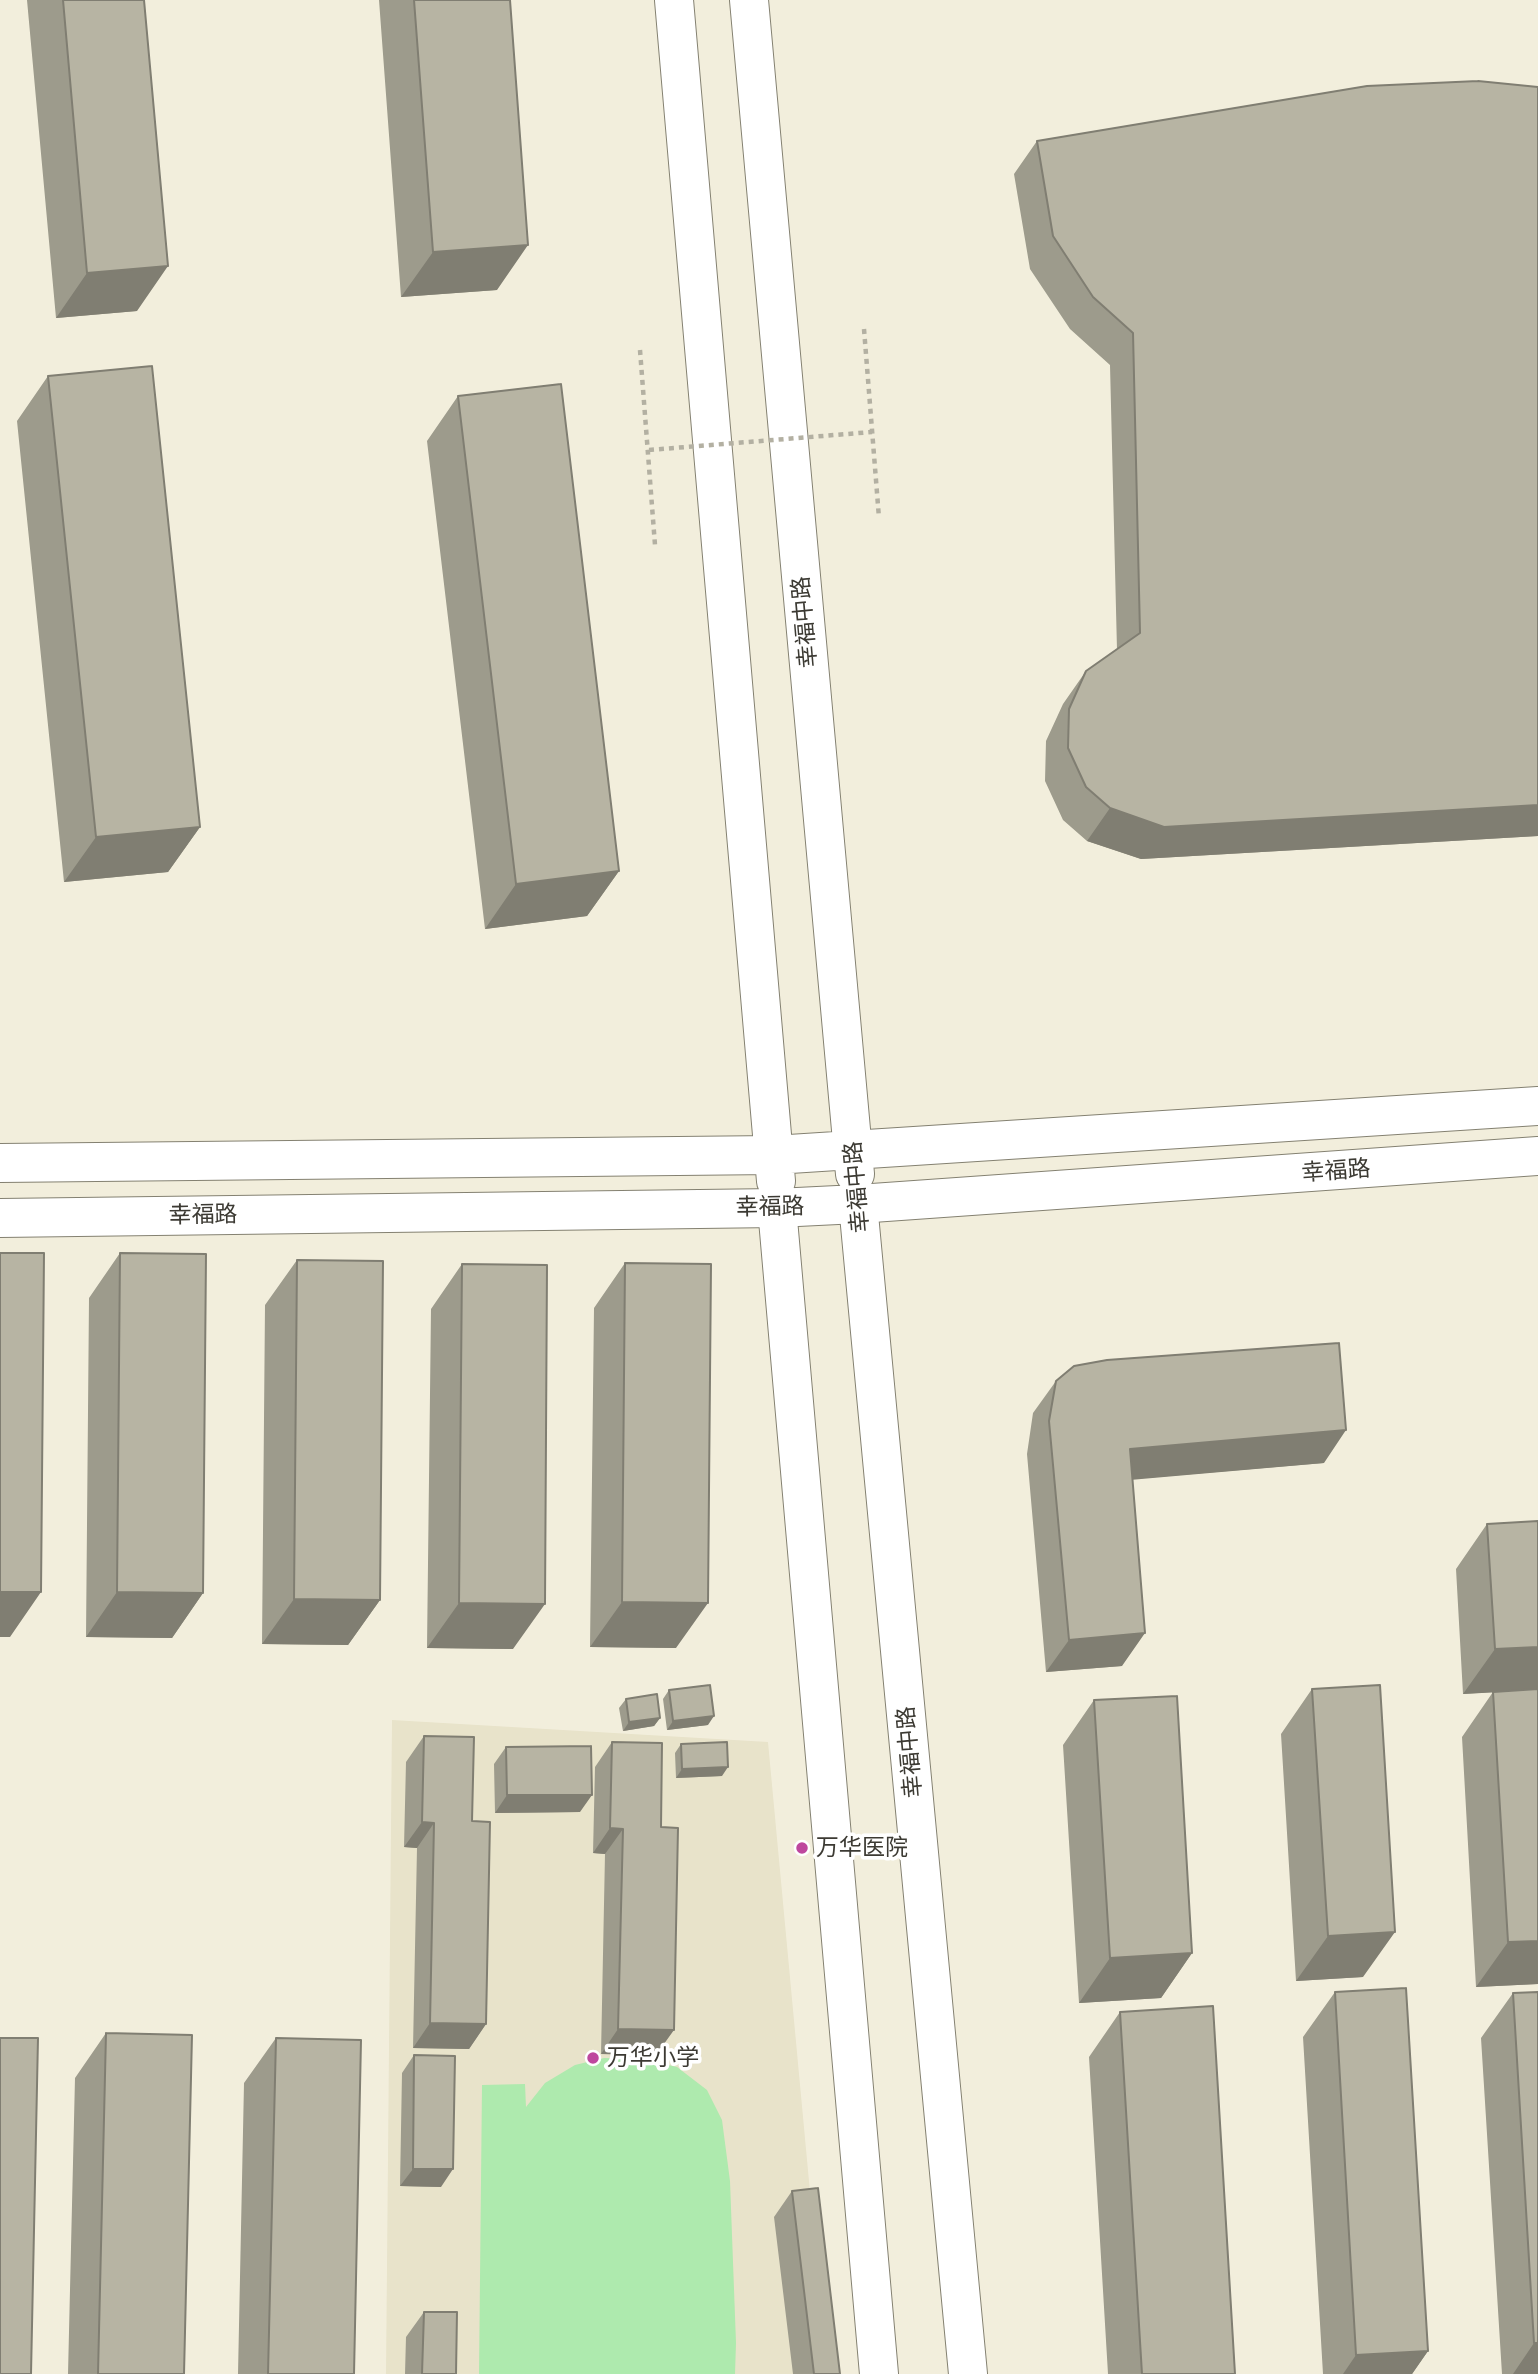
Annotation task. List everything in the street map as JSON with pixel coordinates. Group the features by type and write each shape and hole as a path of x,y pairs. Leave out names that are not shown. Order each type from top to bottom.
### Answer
{"main road":[{"path":"674,0 878,2374"},
{"name":"幸福中路","path":"749,0 853,1151 968,2374"},
{"path":"0,1163 774,1156 1538,1106"},
{"name":"幸福路","path":"0,1218 777,1208 1538,1156"}],"path":[{"path":"864,329 878,518"},
{"path":"640,350 655,545"},
{"path":"649,450 872,432"}],"shaded area":[{"name":"万华小学","path":"392,1720 768,1742 827,2374 386,2374"}],"green space":[{"path":"604,2058 644,2059 677,2067 707,2090 722,2120 730,2181 735,2374 479,2374 482,2085 525,2084 526,2107 545,2083 575,2065"}],"building":[{"path":"63,0 144,0 168,266 87,273"},
{"path":"414,0 510,0 528,245 433,252"},
{"path":"1478,81 1538,87 1538,805 1164,827 1110,808 1086,787 1068,748 1069,709 1086,671 1140,633 1133,333 1093,297 1053,236 1037,141 1367,86"},
{"path":"152,366 200,827 96,837 48,376"},
{"path":"561,384 619,871 516,884 458,396"},
{"path":"0,1253 44,1253 41,1592 0,1592"},
{"path":"120,1253 206,1254 203,1593 117,1592"},
{"path":"297,1260 383,1261 380,1600 294,1599"},
{"path":"625,1263 711,1264 708,1603 622,1602"},
{"path":"462,1264 547,1265 545,1604 459,1603"},
{"path":"1339,1343 1346,1430 1130,1449 1145,1633 1069,1640 1049,1421 1056,1381 1074,1366 1107,1360"},
{"path":"1538,1521 1538,1647 1495,1649 1487,1524"},
{"path":"710,1685 714,1716 673,1721 669,1690"},
{"path":"1380,1685 1395,1932 1328,1936 1312,1689"},
{"path":"1538,1689 1538,1941 1508,1942 1493,1692"},
{"path":"657,1694 660,1718 629,1722 626,1699"},
{"path":"1177,1696 1192,1953 1110,1958 1094,1700"},
{"path":"424,1736 474,1737 472,1821 490,1822 486,2024 430,2023 434,1823 422,1822"},
{"path":"612,1742 662,1743 661,1827 678,1828 674,2030 618,2029 623,1829 610,1828"},
{"path":"727,1742 728,1767 682,1769 681,1744"},
{"path":"591,1746 592,1795 507,1795 506,1747"},
{"path":"1406,1988 1428,2351 1356,2355 1335,1992"},
{"path":"1538,1992 1538,2343 1534,2343 1513,1993"},
{"path":"1213,2006 1235,2374 1142,2374 1120,2012"},
{"path":"106,2033 192,2035 184,2374 98,2374"},
{"path":"0,2038 38,2038 31,2374 0,2374"},
{"path":"276,2038 361,2040 354,2374 268,2374"},
{"path":"414,2055 455,2056 453,2169 413,2169"},
{"path":"818,2188 840,2374 814,2374 792,2191"},
{"path":"424,2312 457,2312 456,2374 422,2374"}],"place":[{"name":"万华医院","path":"802,1848"},
{"name":"万华小学","path":"593,2058"}]}
